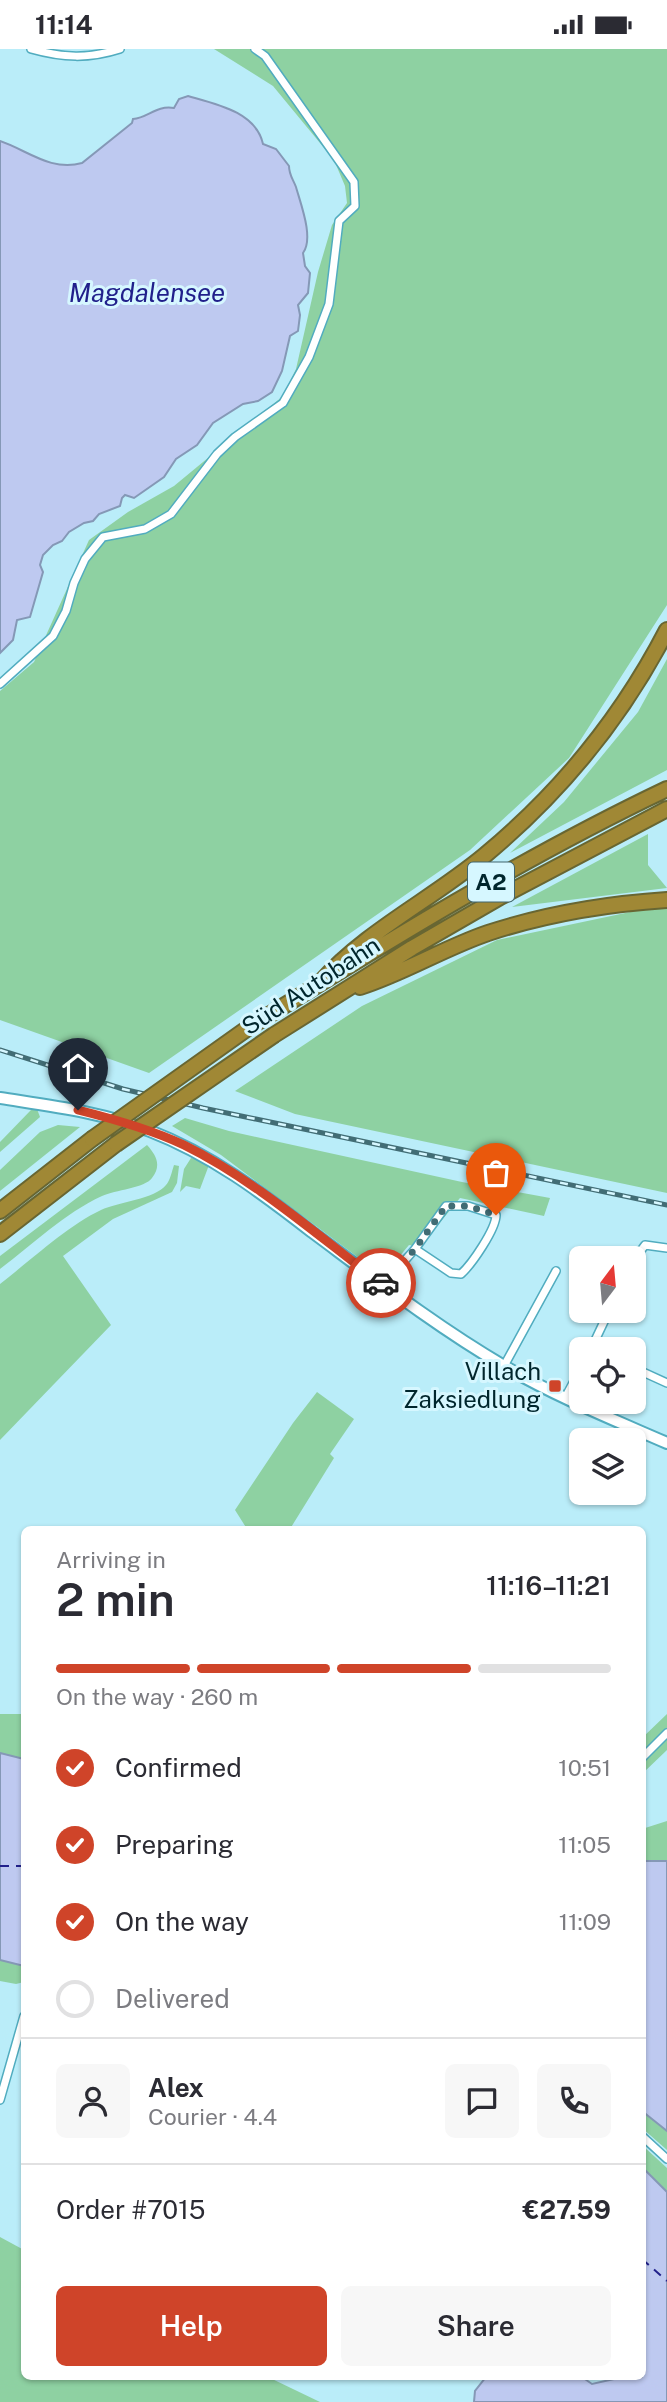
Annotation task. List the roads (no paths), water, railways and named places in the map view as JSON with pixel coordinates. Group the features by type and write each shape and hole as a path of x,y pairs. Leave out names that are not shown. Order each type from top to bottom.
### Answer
{"highway":[{"path":"320,983 341,960 484,856 571,773 610,724 649,665 667,629"},
{"name":"Süd Autobahn","path":"0,1211 92,1139 248,1028 490,883 667,789"},
{"name":"Süd Autobahn","path":"0,1234 116,1144 341,992 530,880 667,809"},
{"path":"341,992 377,981 499,930 556,914 624,903 667,900"}],"street":[{"path":"31,49 62,57 83,58 120,49"},
{"path":"0,684 53,636 66,611 85,559 103,537 145,529 171,514 226,446 283,403 309,357 329,304 339,221 355,206 354,182 265,55 255,49"},
{"path":"0,1098 78,1110 115,1119 186,1146 235,1176 386,1287 504,1366 565,1398 667,1443"},
{"path":"386,1287 391,1276 415,1249 446,1206 453,1204 489,1211 496,1215 496,1222 461,1274 451,1273 415,1249"},
{"path":"644,1246 667,1248"},
{"path":"504,1366 556,1271"},
{"path":"646,1373 667,1383"},
{"path":"565,1398 569,1390"},
{"path":"646,1754 667,1734"},
{"path":"0,2100 21,2026"},
{"path":"646,2140 667,2159"}],"water":[{"name":"Magdalensee","path":"188,96 222,106 244,117 259,133 263,144 276,149 289,166 306,221 307,239 303,253 305,266 310,273 308,293 298,305 298,331 290,336 282,371 272,392 258,401 243,404 213,423 197,445 176,459 164,477 134,498 125,495 120,506 99,514 93,521 69,532 62,541 53,545 43,555 40,565 43,572 30,617 17,620 13,640 0,653 0,141 60,165 82,163 132,123 133,119 162,108 174,108 179,99"},
{"path":"0,1753 21,1758 21,1965 0,1960"},
{"path":"646,1861 667,1861 667,2131 646,2114"},
{"path":"646,2171 667,2192 667,2402 474,2402 475,2391 484,2380 586,2380 592,2384 610,2380 646,2380"}],"railway":[{"path":"0,1050 123,1089 203,1108 667,1205"}],"place":[{"name":"Villach Zaksiedlung","path":"555,1386"}]}
